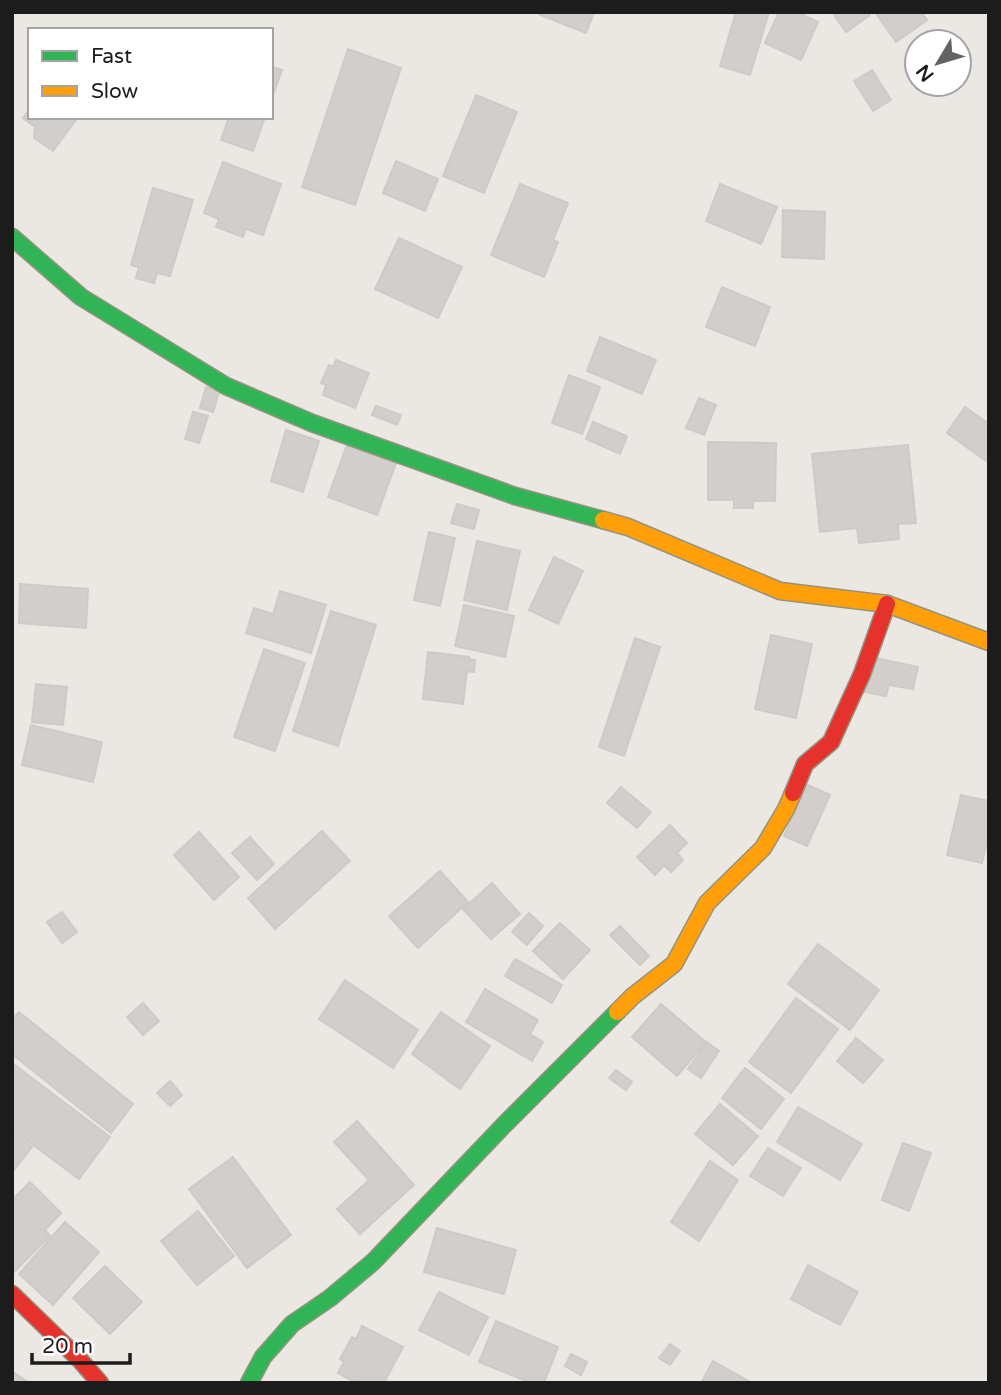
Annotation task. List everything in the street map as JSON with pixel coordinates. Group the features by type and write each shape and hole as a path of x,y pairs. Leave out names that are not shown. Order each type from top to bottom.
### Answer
{"street":[{"path":"12,237 81,297 226,386 312,423 515,496 628,527 780,590 887,604 989,642"},
{"path":"249,1383 263,1357 292,1324 330,1298 373,1262 633,996 674,964 707,903 763,848 786,809 805,764 831,742 862,674 887,604"},
{"path":"12,1294 100,1383"}],"building":[{"path":"541,12 594,12 586,33 540,15"},
{"path":"736,12 769,12 750,75 720,66"},
{"path":"779,12 797,12 818,22 801,60 765,43"},
{"path":"832,12 868,12 870,15 846,32"},
{"path":"875,12 921,12 927,20 916,28 903,28 903,37 896,42"},
{"path":"348,49 401,68 355,205 302,187"},
{"path":"273,67 282,70 273,95"},
{"path":"872,70 891,100 873,111 854,81"},
{"path":"476,95 517,112 484,193 443,176"},
{"path":"28,112 28,119 77,119 53,151 34,138 35,127 23,118"},
{"path":"228,119 264,119 253,151 221,140"},
{"path":"396,161 438,179 425,211 383,193"},
{"path":"223,162 281,184 263,235 246,229 243,237 216,227 219,219 204,213"},
{"path":"520,184 568,203 553,240 558,242 544,277 491,255"},
{"path":"720,184 777,207 761,244 706,221"},
{"path":"153,188 193,200 170,276 157,273 154,283 136,278 139,267 131,265"},
{"path":"783,210 825,212 824,259 782,257"},
{"path":"399,238 462,267 438,318 375,289"},
{"path":"722,287 770,307 755,346 706,327"},
{"path":"600,337 656,360 642,394 587,371"},
{"path":"336,360 369,373 355,408 323,395 326,385 321,383 329,365 333,367"},
{"path":"569,375 600,387 582,434 552,423"},
{"path":"206,387 219,392 213,412 200,408"},
{"path":"699,398 716,405 704,435 686,428"},
{"path":"376,406 401,415 397,425 372,415"},
{"path":"965,407 989,424 989,463 947,433"},
{"path":"193,412 208,416 199,443 185,439"},
{"path":"593,422 627,436 620,454 586,439"},
{"path":"286,430 319,441 303,492 271,481"},
{"path":"708,442 776,443 775,501 753,501 753,508 734,508 734,500 708,500"},
{"path":"347,445 396,463 377,515 328,497"},
{"path":"908,445 916,523 898,524 899,539 859,543 857,528 820,532 812,454"},
{"path":"457,504 479,510 474,529 451,523"},
{"path":"429,532 455,538 440,606 414,600"},
{"path":"477,541 520,551 507,610 464,600"},
{"path":"554,557 583,571 558,624 529,610"},
{"path":"20,584 88,589 86,628 19,623"},
{"path":"280,591 326,605 311,653 246,633 254,608 273,614"},
{"path":"464,605 514,616 505,657 455,646"},
{"path":"331,611 376,625 338,746 293,731"},
{"path":"771,635 812,644 796,718 755,709"},
{"path":"635,638 660,647 624,756 599,747"},
{"path":"264,649 305,663 275,751 234,737"},
{"path":"428,652 475,660 474,672 467,671 463,704 423,699"},
{"path":"871,657 918,667 913,689 889,685 886,696 864,692"},
{"path":"36,684 67,687 63,725 32,722"},
{"path":"31,725 102,742 93,782 22,765"},
{"path":"806,784 830,795 807,846 784,836"},
{"path":"621,787 651,812 637,828 607,803"},
{"path":"961,795 989,801 989,834 982,863 947,855"},
{"path":"670,825 687,843 677,853 683,860 671,872 664,865 655,875 637,857"},
{"path":"322,831 350,861 275,929 248,898"},
{"path":"199,832 239,877 214,900 174,855"},
{"path":"250,837 274,864 257,880 232,853"},
{"path":"440,871 468,902 418,948 389,916"},
{"path":"492,883 520,914 491,939 463,909"},
{"path":"62,912 77,932 62,943 47,922"},
{"path":"529,913 543,926 527,945 512,932"},
{"path":"560,923 590,950 563,979 533,951"},
{"path":"620,926 649,956 640,965 610,935"},
{"path":"818,944 879,990 850,1030 788,984"},
{"path":"515,959 562,985 552,1003 505,976"},
{"path":"345,980 418,1030 393,1068 319,1019"},
{"path":"485,989 538,1020 530,1034 543,1042 532,1061 466,1022"},
{"path":"796,998 838,1029 791,1093 749,1062"},
{"path":"143,1003 159,1021 143,1035 127,1017"},
{"path":"661,1004 706,1042 677,1076 632,1037"},
{"path":"19,1012 133,1104 111,1133 12,1054 12,1020"},
{"path":"441,1012 490,1046 460,1089 412,1054"},
{"path":"856,1038 883,1060 863,1083 837,1061"},
{"path":"707,1042 719,1051 701,1078 688,1069"},
{"path":"12,1063 110,1137 79,1179 12,1129"},
{"path":"745,1068 784,1099 761,1129 722,1098"},
{"path":"616,1070 632,1082 626,1090 609,1078"},
{"path":"170,1081 182,1095 170,1106 157,1093"},
{"path":"720,1104 758,1136 733,1165 695,1134"},
{"path":"798,1107 862,1144 840,1180 777,1142"},
{"path":"357,1121 414,1185 360,1234 337,1209 369,1180 334,1142"},
{"path":"12,1132 32,1147 14,1170 12,1169"},
{"path":"903,1143 931,1153 909,1211 882,1200"},
{"path":"768,1148 801,1168 783,1196 750,1176"},
{"path":"233,1157 291,1235 247,1268 189,1189"},
{"path":"710,1161 738,1180 699,1241 671,1222"},
{"path":"30,1182 61,1213 45,1230 50,1236 12,1274 12,1200"},
{"path":"198,1211 234,1256 197,1285 161,1241"},
{"path":"65,1222 99,1252 53,1305 19,1274"},
{"path":"437,1228 516,1250 504,1294 424,1272"},
{"path":"808,1265 858,1292 840,1325 791,1299"},
{"path":"105,1266 142,1302 110,1334 73,1298"},
{"path":"439,1292 488,1317 469,1355 419,1330"},
{"path":"496,1321 558,1347 544,1383 531,1383 479,1362"},
{"path":"362,1326 403,1347 384,1383 356,1383 338,1373 344,1362 340,1359 352,1337 356,1339"},
{"path":"670,1344 680,1351 670,1365 659,1358"},
{"path":"571,1354 587,1362 581,1375 565,1366"},
{"path":"713,1361 752,1383 701,1383"},
{"path":"12,1371 29,1383 12,1383"}],"traffic: fast":[{"path":"12,237 81,297 226,386 312,423 515,496 603,520"},
{"path":"249,1383 263,1357 292,1324 330,1298 373,1262 617,1012"}],"traffic: slow":[{"path":"603,520 628,527 780,591 887,604 989,642"},
{"path":"617,1012 674,964 707,903 763,848 793,793"}],"traffic: jam":[{"path":"793,793 805,764 831,742 862,674 887,604"},
{"path":"12,1294 100,1383"}]}
